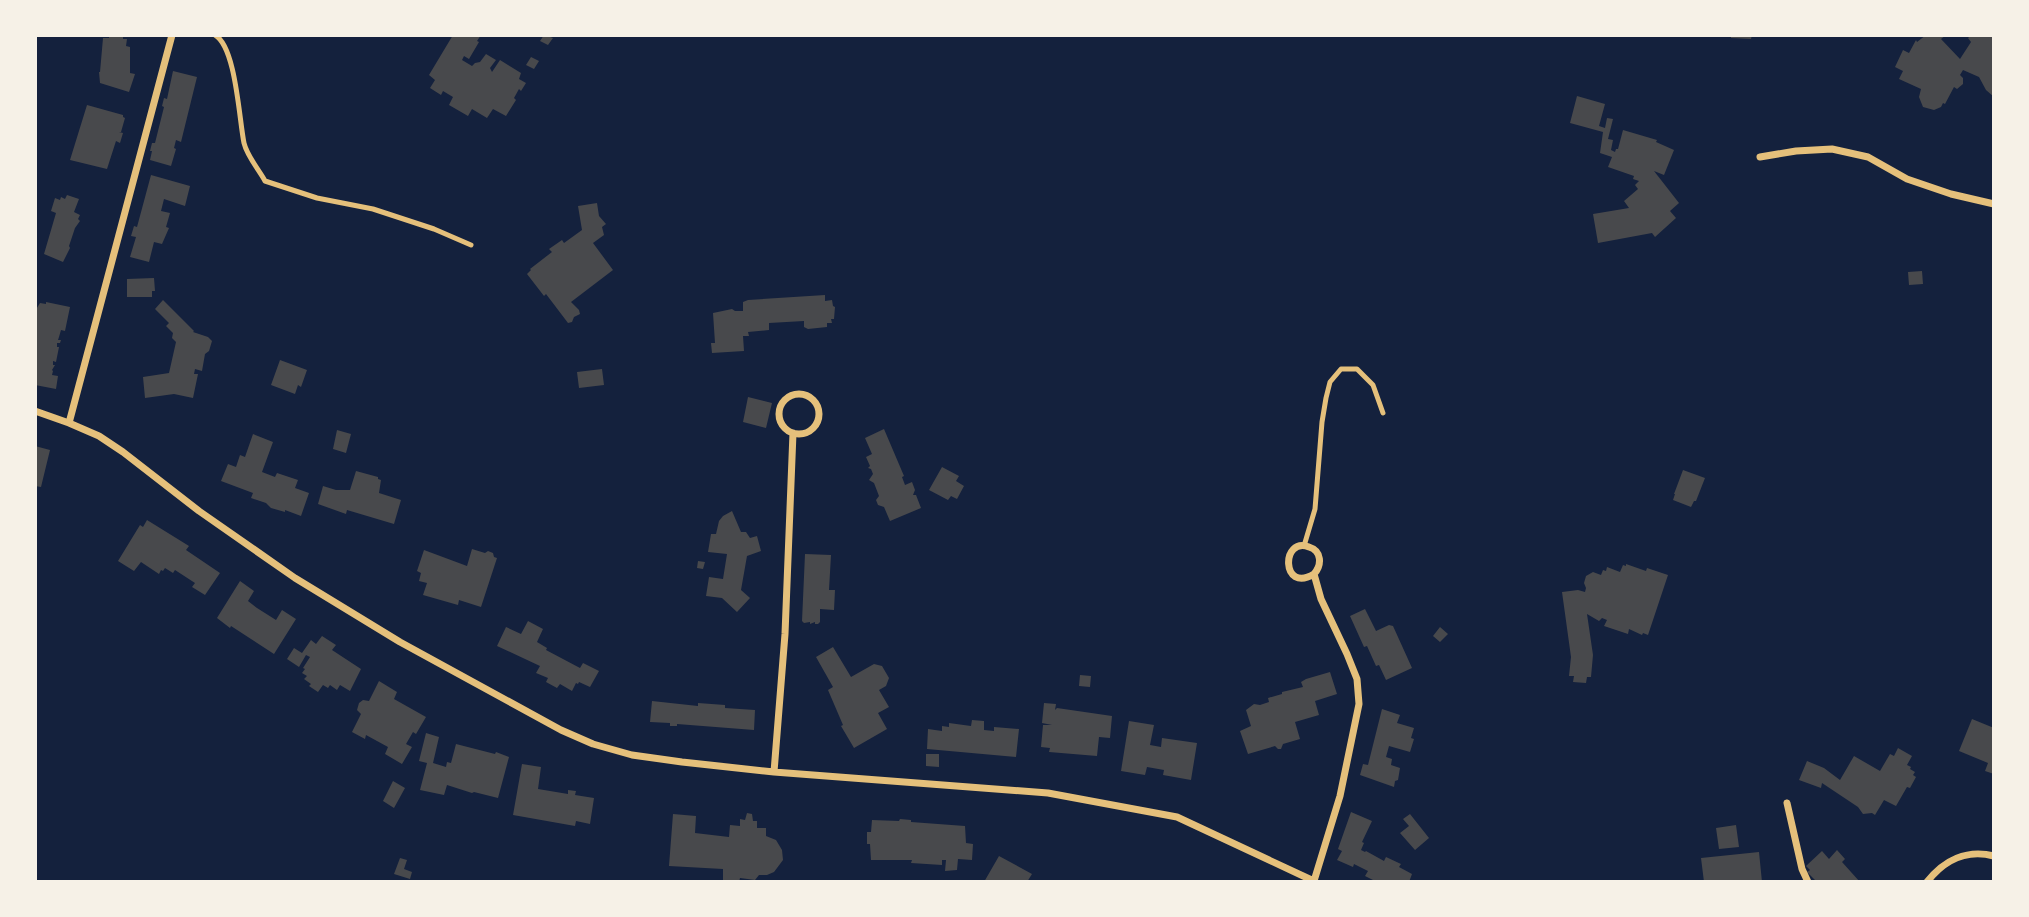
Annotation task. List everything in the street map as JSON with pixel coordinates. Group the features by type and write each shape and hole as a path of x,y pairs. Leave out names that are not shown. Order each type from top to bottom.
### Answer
{"street":[{"path":"69,423 172,35"},
{"path":"1760,158 1796,151 1832,149 1868,157 1907,179 1951,194 1994,204"},
{"path":"804,394 816,401 819,416 813,429 800,434 793,433 782,425 779,411 791,395 804,394"},
{"path":"35,411 99,436 295,578 400,642 561,730 593,744 632,755 774,772 1048,793 1177,817 1315,881 1340,796 1359,704 1357,679 1321,599 1314,574"},
{"path":"774,772 785,634 793,433"},
{"path":"1297,548 1312,548 1319,557 1320,565 1314,574 1299,578 1289,570 1289,555 1297,548"},
{"path":"1787,803 1802,869 1808,882"},
{"path":"1927,882 1947,861 1982,852 1994,856"}],"lane":[{"path":"215,35 222,39 233,71 245,146 265,181 317,198 373,209 434,229 471,245"},
{"path":"1304,546 1315,509 1322,422 1330,382 1341,369 1357,369 1373,385 1382,413"}],"building":[{"path":"109,35 123,35 123,39 127,39 126,46 130,47 130,73 135,74 129,92 100,83 103,38 109,38"},
{"path":"453,35 481,35 469,59 464,56 462,60 472,66 480,62 486,54 496,60 490,68 492,72 500,60 521,73 519,79 526,83 521,91 519,89 506,116 493,109 487,118 472,109 468,116 449,105 453,97 443,91 441,95 430,88 435,80 429,75"},
{"path":"544,35 553,38 548,45 540,41"},
{"path":"1731,35 1752,35 1751,39 1731,38"},
{"path":"1926,35 1946,35 1941,39 1960,59 1971,42 1968,38 1971,35 1994,35 1994,97 1986,90 1979,77 1963,70 1960,75 1963,84 1957,89 1954,87 1945,104 1934,110 1923,107 1919,97 1921,89 1899,79 1903,71 1895,67 1903,50 1909,53 1916,40 1917,42"},
{"path":"531,57 539,61 534,69 526,65"},
{"path":"173,71 197,77 181,142 176,140 171,166 150,160 150,151 152,143 155,143 164,98 167,99"},
{"path":"1577,96 1605,104 1599,126 1605,128 1607,118 1613,119 1608,139 1613,140 1611,150 1615,152 1618,149 1623,130 1657,140 1656,142 1674,150 1664,175 1654,171 1679,203 1670,211 1676,218 1655,237 1652,233 1598,243 1593,214 1629,208 1624,201 1638,189 1635,185 1639,181 1633,179 1634,176 1608,167 1612,157 1600,153 1603,132 1570,123"},
{"path":"87,105 123,115 125,118 119,132 123,133 120,143 116,141 107,169 70,160"},
{"path":"151,175 190,186 185,206 164,199 161,211 170,213 166,227 169,228 162,244 154,242 149,262 130,257 136,237 131,236 134,226 137,227"},
{"path":"67,195 79,199 74,212 80,215 80,221 63,262 44,254 56,213 51,211 55,198 65,199"},
{"path":"597,203 599,216 606,224 602,227 604,235 593,243 613,270 571,302 580,314 568,323 527,274 552,252 549,249 562,240 564,243 582,230 578,206"},
{"path":"1922,271 1923,284 1909,285 1908,272"},
{"path":"154,278 155,291 152,291 152,297 127,297 127,279"},
{"path":"825,295 825,301 832,300 835,307 834,319 831,319 832,323 827,323 827,327 808,329 804,327 804,321 769,323 769,330 748,332 749,336 743,336 744,351 712,353 711,343 715,343 713,313 732,309 743,311 743,302 748,300"},
{"path":"163,300 193,332 212,341 205,354 202,371 195,369 194,374 198,374 193,398 174,394 145,398 143,377 169,373 176,342 172,338 173,333 166,326 169,323 155,309"},
{"path":"40,303 70,307 65,331 61,330 58,340 61,340 57,343 59,347 56,362 53,361 55,365 52,375 58,376 56,389 35,385 35,311"},
{"path":"280,360 307,370 301,387 298,385 295,394 271,385"},
{"path":"602,369 604,385 579,388 577,372"},
{"path":"748,397 772,403 766,428 743,422"},
{"path":"884,429 904,476 905,485 912,482 915,490 913,495 916,495 921,508 890,521 884,507 878,505 876,500 879,496 874,483 869,480 873,474 868,468 870,466 866,457 872,454 865,438"},
{"path":"337,430 351,434 346,453 333,449"},
{"path":"253,434 273,442 262,472 275,477 277,473 298,480 295,488 309,493 301,516 271,508 266,503 251,498 253,493 221,481 228,464 236,467 240,455 245,457"},
{"path":"35,446 50,450 41,487 35,486"},
{"path":"942,467 959,476 956,481 964,486 957,499 951,496 948,500 929,490"},
{"path":"1683,470 1705,478 1691,507 1673,500"},
{"path":"356,471 378,477 381,480 379,493 401,500 394,524 347,510 346,514 318,504 323,486 350,490"},
{"path":"732,511 741,532 746,532 750,538 757,536 761,551 747,556 741,590 750,598 737,612 722,598 706,596 709,577 723,579 727,554 708,552 711,534 716,534 719,521"},
{"path":"147,520 189,546 186,550 220,573 205,595 192,587 195,583 175,570 173,573 165,568 159,574 141,562 134,571 118,561 140,525 143,527"},
{"path":"472,549 485,553 488,551 497,558 481,607 459,600 458,605 423,595 427,583 419,581 421,573 417,571 424,550 467,566"},
{"path":"805,554 831,555 829,590 835,590 834,610 820,609 818,624 802,621"},
{"path":"698,561 705,562 703,569 697,568"},
{"path":"1626,564 1668,575 1648,635 1629,629 1628,634 1604,626 1607,620 1602,618 1599,621 1587,614 1593,655 1591,677 1587,677 1586,683 1573,682 1574,676 1569,676 1571,657 1562,592 1585,592 1586,576 1593,572 1601,575 1607,567 1620,572"},
{"path":"240,581 254,591 248,601 257,608 276,620 282,610 296,619 274,654 217,618"},
{"path":"1365,609 1376,631 1393,626 1412,668 1386,680 1367,646 1364,647 1350,616"},
{"path":"528,621 543,629 537,642 547,648 546,650 580,668 583,663 599,671 590,687 579,682 572,691 560,684 557,688 546,682 548,678 536,673 540,666 497,646 506,627 521,634"},
{"path":"1440,627 1448,634 1440,642 1433,636"},
{"path":"322,636 336,645 332,650 361,669 350,691 340,685 337,690 330,685 328,688 323,685 318,692 309,686 311,684 304,679 307,676 302,673 310,657 306,655 299,667 287,659 294,648 302,653 311,640 316,644"},
{"path":"833,647 851,677 874,664 882,666 889,678 886,686 879,690 889,707 878,713 887,729 854,748 841,726 843,725 828,690 833,687 816,657"},
{"path":"1330,672 1337,694 1315,701 1319,715 1295,722 1300,739 1283,744 1281,749 1275,746 1248,754 1240,731 1251,726 1246,710 1254,704 1269,702 1268,698 1282,692 1303,687 1301,682 1306,679"},
{"path":"1080,675 1091,676 1090,687 1079,686"},
{"path":"379,681 397,692 394,699 426,717 406,744 412,747 402,764 385,754 388,747 366,735 365,739 352,732 361,714 357,710 359,703 363,700 369,701"},
{"path":"652,701 698,706 698,703 725,705 725,708 755,710 754,730 677,724 670,726 670,723 650,722"},
{"path":"1044,703 1056,704 1055,710 1057,708 1112,716 1110,738 1099,737 1097,756 1049,752 1050,748 1041,747 1043,725 1052,725 1042,723"},
{"path":"1382,709 1400,715 1397,723 1414,728 1410,752 1389,746 1386,757 1392,759 1391,765 1400,768 1394,787 1360,775 1363,764 1368,765"},
{"path":"1972,719 1994,728 1994,774 1985,771 1988,763 1959,751"},
{"path":"972,720 984,721 984,730 994,731 994,727 1019,729 1016,757 927,749 928,729 942,731 942,726 949,727 949,723 971,726"},
{"path":"1129,721 1154,725 1150,745 1161,747 1162,738 1197,743 1191,780 1163,775 1164,770 1147,767 1145,775 1121,771"},
{"path":"426,733 439,737 433,763 446,767 447,762 451,763 456,744 509,757 498,798 447,785 444,795 420,790 427,763 419,761"},
{"path":"1898,748 1912,756 1907,765 1915,772 1913,775 1916,777 1896,806 1884,800 1875,815 1863,814 1858,807 1822,783 1821,788 1799,780 1807,761 1824,768 1840,780 1854,756 1880,771 1890,754 1894,756"},
{"path":"926,754 939,754 939,767 926,766"},
{"path":"522,764 541,767 538,789 568,794 568,790 576,791 575,795 594,798 590,824 576,821 575,826 513,815"},
{"path":"393,781 405,788 394,808 383,801"},
{"path":"1351,812 1372,821 1361,850 1384,861 1386,857 1401,864 1399,867 1412,874 1409,882 1377,882 1365,876 1368,871 1337,860 1342,851 1338,849"},
{"path":"747,813 752,814 753,821 757,821 757,828 766,828 766,836 776,840 782,850 783,860 774,872 759,875 755,880 740,878 739,882 725,882 723,869 669,866 673,814 696,816 695,833 729,837 730,825 740,826 740,819 745,820"},
{"path":"1410,814 1429,838 1415,850 1400,833 1409,826 1403,819"},
{"path":"900,819 965,826 966,843 973,844 972,860 958,859 957,870 945,871 946,860 942,860 942,865 911,863 912,860 871,860 867,832 871,832 872,820"},
{"path":"1736,825 1739,847 1719,849 1716,828"},
{"path":"1837,850 1845,859 1842,862 1860,882 1817,882 1807,872 1810,870 1806,866 1822,851 1829,859"},
{"path":"1759,852 1762,882 1704,882 1701,858"},
{"path":"999,856 1032,874 1027,882 984,882"},
{"path":"400,858 407,860 404,869 412,872 410,879 394,874"}]}
